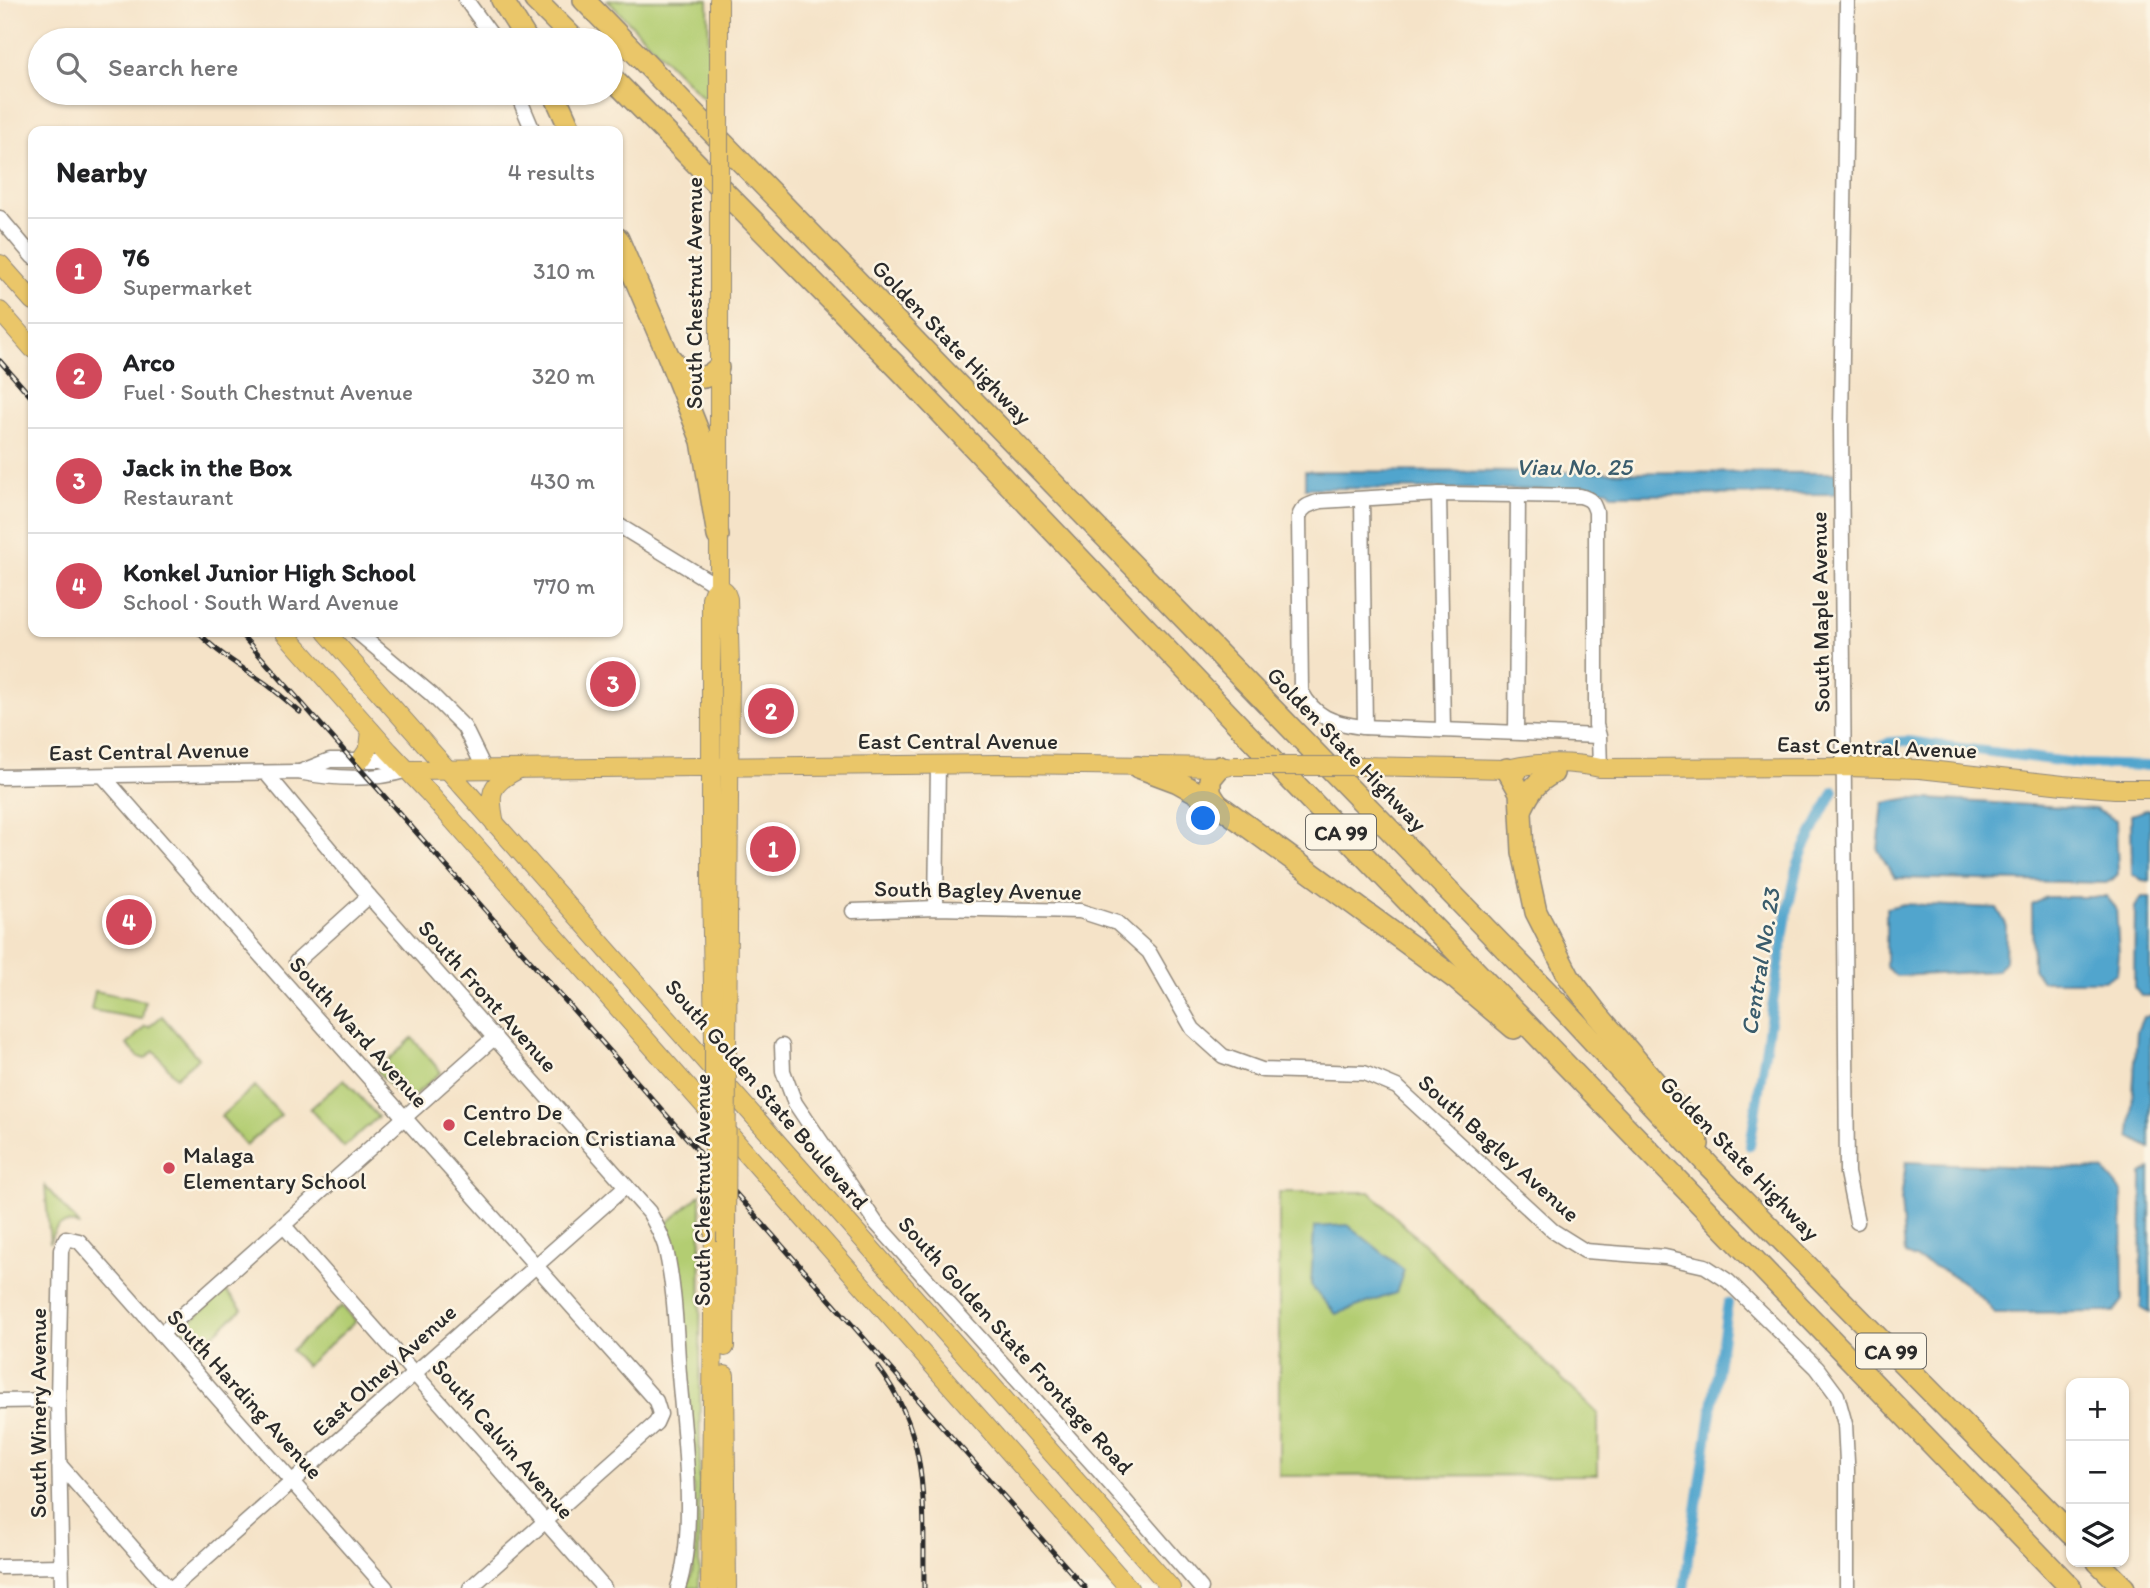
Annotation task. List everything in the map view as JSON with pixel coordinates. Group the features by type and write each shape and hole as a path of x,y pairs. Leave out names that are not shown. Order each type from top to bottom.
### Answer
{"highway":[{"path":"502,0 520,28"},
{"path":"535,0 563,28"},
{"name":"Golden State Highway","path":"584,0 611,28"},
{"name":"Golden State Highway","path":"623,40 1545,990 1710,1167 2066,1529"},
{"name":"CA 99","path":"623,89 903,373 1262,751 2071,1588"},
{"path":"559,105 569,126"},
{"path":"623,251 702,440 719,536"},
{"path":"668,355 687,376 704,376 714,373 718,368"},
{"path":"1138,767 1178,782 1217,804 1456,979 1600,1100"},
{"path":"1217,804 1210,793 1210,779 1227,767"},
{"path":"1507,769 1520,792 1523,852 1536,912 1569,977 1683,1115 1710,1167"},
{"path":"1522,808 1530,789 1539,780 1553,773"},
{"path":"2103,1567 2124,1588"}],"main road":[{"name":"South Chestnut Avenue","path":"710,1588 714,1038 720,768 730,668 728,599 725,591 719,587 719,0"},
{"path":"0,264 28,295"},
{"path":"0,312 28,343"},
{"path":"288,637 1129,1588"},
{"name":"South Golden State Boulevard","path":"330,637 1171,1588"},
{"path":"361,760 369,748 371,731"},
{"name":"East Central Avenue","path":"1507,769 1528,764 1587,764 1600,768 1920,769 2063,785 2150,789"},
{"name":"East Central Avenue","path":"408,771 938,765 1361,766 1507,769 1525,773 1587,774 1600,768"},
{"name":"South Chestnut Avenue","path":"720,768 727,1053 727,1588"},
{"path":"495,824 490,800 493,789 505,776 517,770"}],"street":[{"path":"466,0 486,28"},
{"name":"South Maple Avenue","path":"1847,0 1841,427 1847,1173 1857,1222"},
{"path":"522,105 531,126"},
{"path":"0,218 28,251"},
{"path":"1439,494 1443,730"},
{"path":"1599,736 1365,727 1339,724 1312,709 1301,691 1300,511 1321,501 1439,494 1589,498 1596,512 1596,725 1599,736 1600,768"},
{"path":"1516,732 1518,495"},
{"path":"1362,499 1365,727"},
{"path":"623,528 719,587"},
{"path":"363,637 431,694 464,727 485,770"},
{"name":"East Central Avenue","path":"298,772 330,760 382,760 408,771"},
{"path":"936,908 938,765"},
{"name":"East Central Avenue","path":"0,777 298,772 329,778 383,777 408,771"},
{"name":"South Front Avenue","path":"266,773 369,896 649,1212 659,1228 668,1264 676,1330 686,1481 685,1557 678,1588"},
{"name":"South Ward Avenue","path":"104,777 656,1401 660,1414 656,1423 545,1522"},
{"path":"296,962 369,896"},
{"name":"South Bagley Avenue","path":"853,911 936,908 1080,911 1117,923 1149,952 1193,1029 1223,1056 1262,1070 1364,1073 1397,1087 1553,1231 1585,1251 1665,1257 1705,1266 1728,1281 1817,1368 1837,1395 1845,1424 1847,1462 1847,1588"},
{"path":"161,1334 495,1037"},
{"name":"South Golden State Frontage Road","path":"782,1046 783,1071 794,1103 876,1223 1201,1588"},
{"name":"East Olney Avenue","path":"170,1588 626,1186"},
{"name":"South Calvin Avenue","path":"284,1226 604,1588"},
{"name":"South Harding Avenue","path":"66,1238 79,1241 386,1588"},
{"name":"South Winery Avenue","path":"62,1588 58,1400 61,1250 66,1238"},
{"path":"0,1401 58,1400"},
{"path":"60,1464 170,1588"},
{"path":"470,1588 545,1522"},
{"path":"0,1567 62,1566"}],"green space":[{"path":"607,0 708,0 710,105"},
{"path":"95,991 145,1001 142,1019 91,1010"},
{"path":"162,1016 198,1058 176,1077 154,1051 145,1059 139,1057 127,1045 145,1026 149,1027"},
{"path":"412,1038 441,1072 411,1099 402,1099 377,1071"},
{"path":"344,1079 378,1117 344,1147 310,1109"},
{"path":"255,1086 281,1115 246,1145 221,1116"},
{"path":"45,1186 80,1226 69,1223 60,1226 54,1232 50,1243"},
{"path":"1279,1192 1370,1192 1598,1414 1598,1475 1279,1476"},
{"path":"701,1194 699,1588 686,1588 695,1555 692,1448 678,1258 667,1223"},
{"path":"225,1290 242,1309 192,1354 177,1335"},
{"path":"342,1306 356,1321 306,1366 291,1350"}],"water":[{"path":"1305,471 1836,473 1836,494 1612,495 1607,490 1305,488"},
{"path":"1910,798 2095,809 2116,820 2118,874 2106,883 1895,878 1878,850 1883,803"},
{"path":"2150,810 2150,881 2132,875 2131,815"},
{"path":"2046,897 2107,897 2116,908 2119,954 2117,973 2104,981 2042,981 2033,968 2032,905"},
{"path":"2142,897 2150,897 2150,996 2141,996 2134,987 2135,907"},
{"path":"1904,904 1997,908 2006,924 2005,961 1997,971 1896,976 1886,967 1886,908"},
{"path":"2150,1015 2150,1148 2130,1137 2137,1031 2143,1017"},
{"path":"1906,1162 2104,1170 2122,1193 2123,1300 2114,1312 1995,1313 1965,1284 1932,1265 1905,1254 1901,1200"},
{"path":"2150,1169 2150,1313 2141,1308 2142,1174"},
{"path":"1348,1225 1404,1270 1396,1293 1336,1314 1311,1286 1314,1227"}],"waterway":[{"name":"Central No. 23","path":"1877,749 1890,742 1908,741 2082,764 2150,766"},
{"name":"Central No. 23","path":"1750,1146 1787,914 1798,864 1834,791"},
{"name":"Central No. 23","path":"1684,1588 1728,1303"}],"railway":[{"path":"0,361 28,393"},
{"path":"202,637 300,712"},
{"path":"243,637 1085,1588"},
{"path":"878,1367 895,1393 916,1446 923,1500 924,1588"}],"place":[{"name":"Jack in the Box","path":"613,684"},
{"name":"Arco","path":"771,711"},
{"name":"76","path":"773,849"},
{"name":"Konkel Junior High School","path":"129,922"},
{"name":"Centro De Celebracion Cristiana","path":"449,1125"},
{"name":"Malaga Elementary School","path":"169,1168"}],"water label":[{"name":"Viau No. 25","path":"1574,466"}]}
